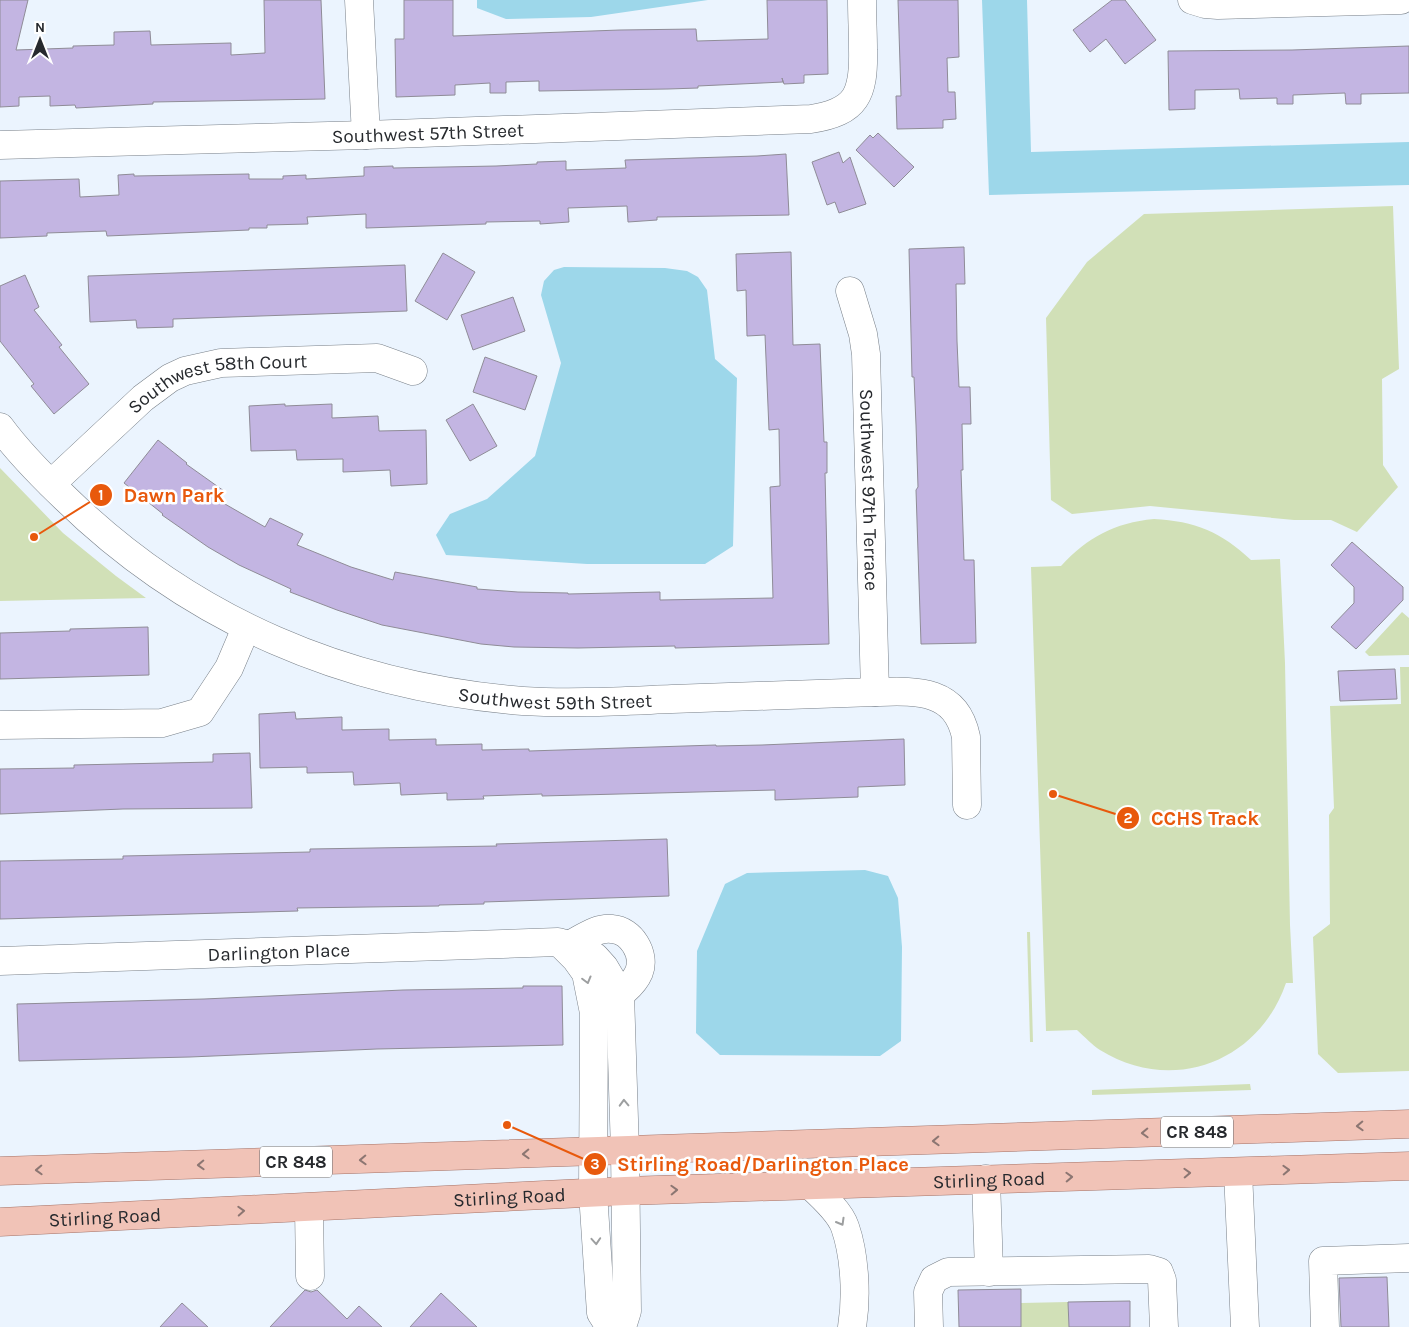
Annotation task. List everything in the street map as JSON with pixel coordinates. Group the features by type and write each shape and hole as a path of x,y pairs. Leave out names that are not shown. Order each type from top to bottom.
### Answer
{"main road":[{"name":"CR 848","path":"0,1171 1409,1124"},
{"path":"984,1139 986,1179"},
{"name":"Stirling Road","path":"0,1222 625,1191 1409,1166"}],"street":[{"path":"359,0 366,135"},
{"name":"Southwest 57th Street","path":"0,145 366,135 826,117 838,112 851,103 858,95 862,83 864,70 862,0"},
{"path":"1192,0 1204,4 1218,5 1401,0"},
{"name":"Southwest 97th Terrace","path":"850,291 863,334 866,354 875,692"},
{"name":"Southwest 58th Court","path":"51,484 143,398 170,378 185,371 221,363 377,358 413,371"},
{"name":"Southwest 59th Street","path":"0,427 16,448 84,517 131,557 186,595 246,628 310,655 370,674 418,685 522,701 580,703 912,691 927,694 939,698 957,714 964,726 966,737 967,805"},
{"path":"0,725 162,723 200,712 229,668 246,628"},
{"path":"594,1013 632,983 639,971 640,957 636,944 626,934 612,929 596,931 563,943 586,974 594,1013 593,1193 601,1314 610,1327"},
{"name":"Darlington Place","path":"0,961 563,943 584,949 596,957 620,994 625,1151 627,1311 622,1327"},
{"path":"593,1074 616,1052 622,1052"},
{"path":"1238,1172 1245,1327"},
{"path":"986,1179 989,1272"},
{"path":"810,1185 827,1200 845,1225 854,1269 856,1324"},
{"path":"308,1208 310,1276"},
{"path":"1325,1327 1323,1261 1409,1258"},
{"path":"929,1327 928,1292 934,1278 948,1272 1149,1269 1158,1272 1162,1280 1164,1327"}],"green space":[{"path":"1393,206 1399,369 1382,379 1383,465 1398,487 1357,532 1331,520 1294,520 1150,506 1072,514 1051,500 1046,318 1087,262 1144,214"},
{"path":"0,468 63,533 146,598 0,601"},
{"path":"1154,519 1182,522 1207,530 1229,542 1251,560 1280,559 1285,663 1290,925 1293,983 1286,983 1273,1010 1256,1033 1234,1051 1210,1063 1183,1069 1156,1070 1128,1063 1100,1050 1077,1030 1046,1031 1031,567 1061,566 1081,547 1103,533 1126,524"},
{"path":"1402,612 1409,618 1409,655 1369,656 1365,652"},
{"path":"1400,667 1409,667 1409,1071 1338,1073 1318,1054 1313,937 1330,924 1329,815 1334,808 1330,706 1401,704"},
{"path":"1027,932 1030,932 1033,1042 1030,1042"},
{"path":"1250,1084 1251,1090 1092,1095 1092,1090"},
{"path":"1068,1302 1069,1327 1021,1327 1021,1303"}],"water":[{"path":"477,0 708,0 591,17 506,19 477,8"},
{"path":"982,0 1027,0 1031,152 1409,142 1409,185 989,195"},
{"path":"564,267 665,268 687,271 698,277 707,290 715,359 737,378 733,546 705,564 587,564 446,555 436,535 450,514 487,499 535,456 561,363 541,295 544,281 554,270"},
{"path":"865,870 888,876 898,898 902,947 901,1041 880,1056 720,1055 696,1033 697,951 725,884 747,873"}],"building":[{"path":"0,0 28,0 16,50 114,45 114,32 150,31 151,45 231,43 231,55 265,53 264,0 321,0 325,99 153,102 153,104 76,108 75,105 50,106 50,96 19,97 19,106 0,107"},
{"path":"404,0 453,0 453,36 696,29 697,41 768,39 767,0 827,0 828,74 804,75 804,83 784,84 782,78 783,82 668,89 539,91 539,81 506,82 506,93 490,93 490,83 455,85 455,95 396,97 395,39 404,39"},
{"path":"898,0 958,0 959,57 947,58 948,92 955,92 956,119 943,120 943,128 897,129 896,96 901,96"},
{"path":"1112,0 1125,0 1156,40 1125,64 1106,39 1090,52 1073,30"},
{"path":"1409,46 1409,93 1361,94 1361,104 1346,104 1345,93 1293,95 1293,104 1277,104 1277,98 1240,99 1239,89 1195,90 1195,109 1169,110 1168,51 1292,50"},
{"path":"878,133 914,167 894,187 856,150 870,135 873,138"},
{"path":"839,152 843,163 850,157 866,204 839,213 835,202 827,205 812,162"},
{"path":"786,154 789,215 657,217 657,220 628,222 627,206 568,208 569,222 540,224 540,221 486,222 486,224 366,228 366,214 307,217 308,224 267,225 267,228 249,228 249,230 107,236 106,231 47,233 47,236 0,238 0,181 79,179 80,197 119,195 118,175 134,174 134,176 249,174 249,179 283,179 283,176 306,175 306,179 364,176 364,167 496,166 566,161 566,170 626,168 625,160"},
{"path":"964,247 965,284 956,284 957,341 959,387 970,387 971,424 962,424 963,470 961,470 964,560 974,560 976,643 921,644 916,490 918,487 914,377 912,377 909,249"},
{"path":"791,252 793,345 820,344 824,442 827,442 827,473 825,473 829,644 675,648 675,646 514,647 481,644 382,625 290,592 291,589 239,565 208,547 162,515 124,483 158,440 186,464 224,491 218,500 265,527 270,518 303,534 297,545 351,567 393,580 395,572 477,587 477,589 518,592 568,594 660,592 660,600 773,598 770,487 780,486 779,429 769,430 765,335 747,336 746,290 737,291 736,254"},
{"path":"443,253 475,272 447,320 415,301"},
{"path":"405,265 407,311 173,319 173,327 137,328 136,320 90,322 88,276"},
{"path":"25,275 39,307 34,310 62,345 59,347 89,384 54,414 31,386 34,384 0,341 0,286"},
{"path":"513,297 525,331 473,350 461,315"},
{"path":"485,357 537,376 525,410 473,392"},
{"path":"285,404 285,406 332,404 332,418 378,416 379,431 426,430 427,484 391,486 390,470 343,472 343,459 297,460 296,450 251,451 249,406"},
{"path":"473,404 497,446 470,461 446,420"},
{"path":"1352,542 1403,587 1403,600 1356,649 1331,627 1354,603 1354,587 1331,565"},
{"path":"148,627 149,675 0,679 0,633"},
{"path":"1395,669 1397,699 1340,701 1338,671"},
{"path":"295,712 296,719 342,717 342,730 389,729 389,740 436,739 436,745 482,744 482,750 529,749 529,751 762,745 904,739 905,785 858,787 858,797 775,800 775,790 542,796 542,794 483,796 484,799 447,800 447,793 401,795 400,783 354,785 353,772 307,773 307,767 260,768 259,714"},
{"path":"250,753 252,808 123,809 0,814 0,769 74,768 74,765 213,762 213,754"},
{"path":"667,839 669,896 484,902 484,904 439,906 297,908 298,911 0,919 0,861 123,859 123,856 310,852 310,849 497,846 496,844"},
{"path":"523,986 562,986 563,1045 19,1061 17,1004 204,999 403,990 523,988"},
{"path":"1387,1277 1389,1327 1341,1327 1339,1278"},
{"path":"1021,1289 1021,1327 959,1327 958,1290"},
{"path":"305,1290 311,1292 317,1290 347,1319 359,1306 382,1327 270,1327"},
{"path":"441,1293 477,1327 410,1327"},
{"path":"1130,1301 1130,1327 1069,1327 1068,1302"},
{"path":"182,1303 208,1327 160,1327"}],"place":[{"name":"Dawn Park","path":"34,537"},
{"name":"CCHS Track","path":"1053,794"},
{"name":"Stirling Road/Darlington Place","path":"507,1125"}]}
